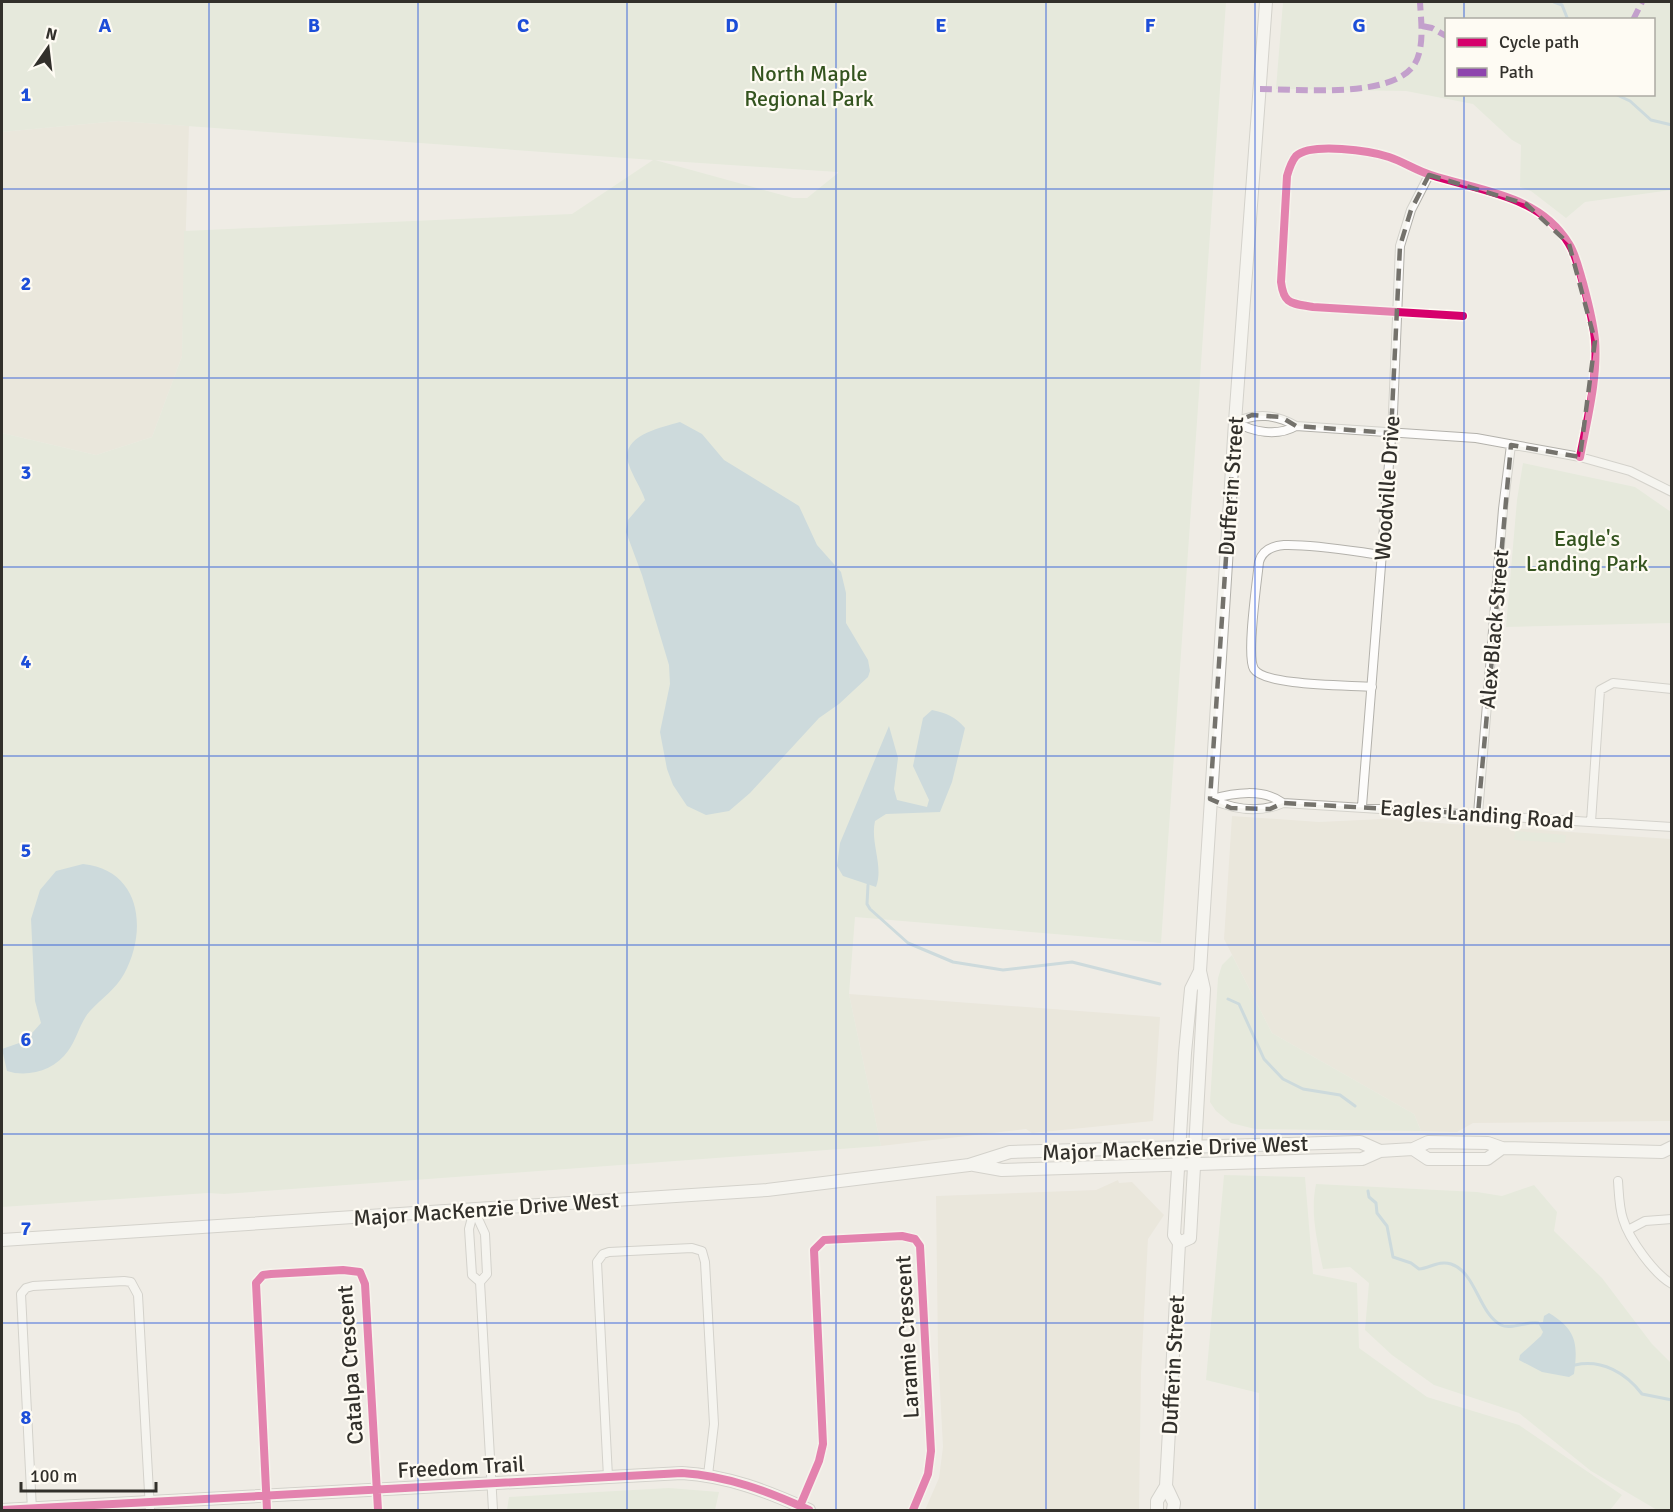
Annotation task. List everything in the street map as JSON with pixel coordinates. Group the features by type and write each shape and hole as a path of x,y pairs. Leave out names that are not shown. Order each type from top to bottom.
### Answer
{"main road":[{"name":"Dufferin Street","path":"1179,1243 1190,1238 1204,989 1200,971 1210,799 1266,2"},
{"name":"Dufferin Street","path":"1157,1510 1157,1501 1166,1486 1179,1243 1174,1235 1191,989 1200,971"},
{"name":"Major MacKenzie Drive West","path":"2,1239 767,1190 969,1165 1010,1152 1360,1142 1380,1151"},
{"name":"Major MacKenzie Drive West","path":"969,1165 1002,1170 1178,1163 1362,1160 1380,1151 1413,1149 1428,1142 1488,1143 1502,1148 1668,1152"},
{"name":"Freedom Trail","path":"2,1510 149,1507 266,1496 682,1473 708,1475 748,1485 805,1508"},
{"name":"Dufferin Street","path":"1166,1486 1174,1503 1173,1510"}],"street":[{"path":"1463,316 1313,307 1288,302 1283,296 1281,282 1287,176 1298,154 1310,150 1340,149 1389,157 1430,175 1526,204 1548,220 1569,244 1588,301 1595,341 1594,374 1580,457"},
{"name":"Woodville Drive","path":"1362,806 1391,433 1400,246 1411,210 1430,175"},
{"path":"1235,422 1252,415 1281,417 1296,426 1476,438 1580,457 1630,471 1671,492"},
{"path":"1235,422 1250,431 1285,432 1296,426"},
{"name":"Alex Black Street","path":"1478,814 1503,508 1511,445"},
{"path":"1372,687 1277,680 1259,674 1253,668 1251,652 1259,562 1266,550 1283,545 1382,555"},
{"path":"1591,822 1600,690 1612,683 1671,689"},
{"name":"Eagles Landing Road","path":"1210,799 1235,793 1273,795 1283,802"},
{"name":"Eagles Landing Road","path":"1210,799 1231,808 1270,809 1283,802 1671,827"},
{"path":"1618,1181 1623,1219 1628,1230 1656,1272 1671,1284"},
{"path":"474,1210 469,1229 472,1275 480,1282"},
{"path":"474,1210 485,1237 487,1274 480,1282 493,1510"},
{"path":"1628,1230 1645,1221 1671,1219"},
{"name":"Laramie Crescent","path":"805,1508 823,1444 814,1250 824,1240 902,1236 915,1239 920,1246 931,1451 928,1474 913,1510"},
{"path":"608,1477 597,1262 603,1254 609,1252 686,1248 698,1248 705,1262 714,1424 708,1475"},
{"name":"Catalpa Crescent","path":"266,1496 254,1288 263,1275 283,1273 352,1270 362,1275 377,1490"},
{"path":"32,1510 20,1302 23,1291 33,1286 124,1281 131,1282 138,1295 149,1507"},
{"path":"377,1490 378,1510"},
{"path":"266,1496 267,1510"}],"highlighted area":[{"path":"1429,175 1526,204 1569,244 1595,341 1582,448 1580,457 1511,445 1478,814 1283,803 1270,809 1231,808 1210,799 1235,422 1252,415 1281,417 1296,426 1391,433 1400,246 1411,210"}],"shaded area":[{"path":"118,121 189,126 182,356 152,437 96,455 2,433 2,132"},
{"path":"1232,816 1319,822 1382,819 1671,839 1671,1121 1473,1123 1457,1132 1421,1131 1414,1114 1272,1033 1224,939"},
{"path":"849,994 1160,1017 1153,1121 1032,1133 1026,1129 881,1146"},
{"path":"1118,1180 1119,1183 1132,1182 1164,1215 1148,1239 1141,1373 1139,1510 925,1510 939,1478 943,1447 938,1353 936,1196 1096,1190"}],"green space":[{"name":"North Maple Regional Park","path":"2,2 1226,2 1161,943 855,917 849,994 881,1146 224,1194 208,1193 2,1207 2,433 96,455 152,437 182,356 184,231 572,214 653,160 118,121 2,132","holes":["655,160 838,172 807,198 793,198"]},
{"path":"1283,2 1671,2 1671,190 1585,202 1566,218 1531,191 1520,187 1521,145 1512,140 1473,104 1406,91 1276,89"},
{"name":"Eagle's Landing Park","path":"1523,463 1635,487 1671,512 1671,623 1506,627 1517,500"},
{"path":"1515,831 1566,835 1565,843 1514,840"},
{"path":"1232,955 1272,1033 1414,1114 1421,1131 1255,1129 1231,1123 1216,1111 1210,1102 1218,978 1222,965"},
{"path":"1224,1175 1305,1177 1313,1274 1357,1283 1359,1348 1427,1397 1519,1425 1622,1495 1610,1510 1258,1510 1259,1393 1206,1380"},
{"path":"1316,1184 1477,1192 1502,1196 1534,1185 1557,1212 1554,1231 1602,1278 1652,1344 1671,1363 1671,1510 1657,1510 1591,1471 1519,1413 1434,1385 1392,1355 1365,1330 1369,1283 1350,1267 1323,1269 1314,1216"},
{"path":"669,1488 719,1492 715,1510 507,1510 509,1497"}],"water":[{"path":"680,422 702,434 724,460 799,506 817,545 841,572 846,593 846,623 868,660 870,671 868,677 839,704 819,718 750,793 729,811 706,815 687,806 673,785 667,769 660,732 670,684 669,665 642,575 626,532 628,520 645,500 629,465 627,455 630,447 643,435"},
{"path":"932,710 950,716 965,728 952,782 940,812 886,814 875,821 874,838 879,871 876,887 843,876 837,866 840,843 889,726 898,758 894,789 897,800 927,807 929,800 913,766 923,718"},
{"path":"83,864 102,869 117,878 128,890 137,921 132,957 117,984 87,1015 63,1058 49,1068 32,1073 7,1071 2,1049 25,1041 41,1023 35,1001 31,919 40,890 56,871"},
{"path":"1549,1313 1565,1325 1574,1339 1576,1354 1574,1374 1569,1377 1542,1372 1519,1360 1520,1355 1541,1336 1543,1332 1538,1323 1543,1322 1544,1316"}],"waterway":[{"path":"1554,2 1562,5 1567,18"},
{"path":"1619,96 1630,101 1651,120 1672,125"},
{"path":"868,885 867,904 870,909 908,943 953,962 1003,970 1072,962 1160,984"},
{"path":"1228,999 1239,1004 1264,1059 1283,1079 1303,1089 1340,1095 1355,1106"},
{"path":"1368,1191 1369,1197 1376,1203 1377,1213 1387,1226 1393,1257 1411,1263 1419,1269 1439,1264 1451,1264 1466,1275 1487,1312 1501,1325 1509,1327 1538,1323"},
{"path":"1575,1365 1595,1364 1613,1369 1636,1386 1642,1394 1672,1400"}],"marked path":[{"path":"1260,89 1365,88 1402,76 1414,65 1420,51 1422,34 1420,2"},
{"path":"1634,18 1642,2"},
{"path":"1422,26 1432,28 1445,35"}],"cycle path":[{"path":"1463,316 1313,307 1290,302 1284,295 1281,282 1287,176 1296,156 1315,149 1342,149 1395,159 1426,173 1508,197 1542,215 1557,228 1569,244 1575,258 1595,340 1593,384 1580,457"},
{"path":"800,1506 819,1461 823,1444 814,1250 824,1240 902,1236 915,1239 920,1246 931,1451 928,1474 913,1510"},
{"path":"267,1510 256,1283 263,1275 343,1270 360,1272 365,1284 378,1510"},
{"path":"2,1510 682,1473 715,1477 747,1486 809,1510"}]}
